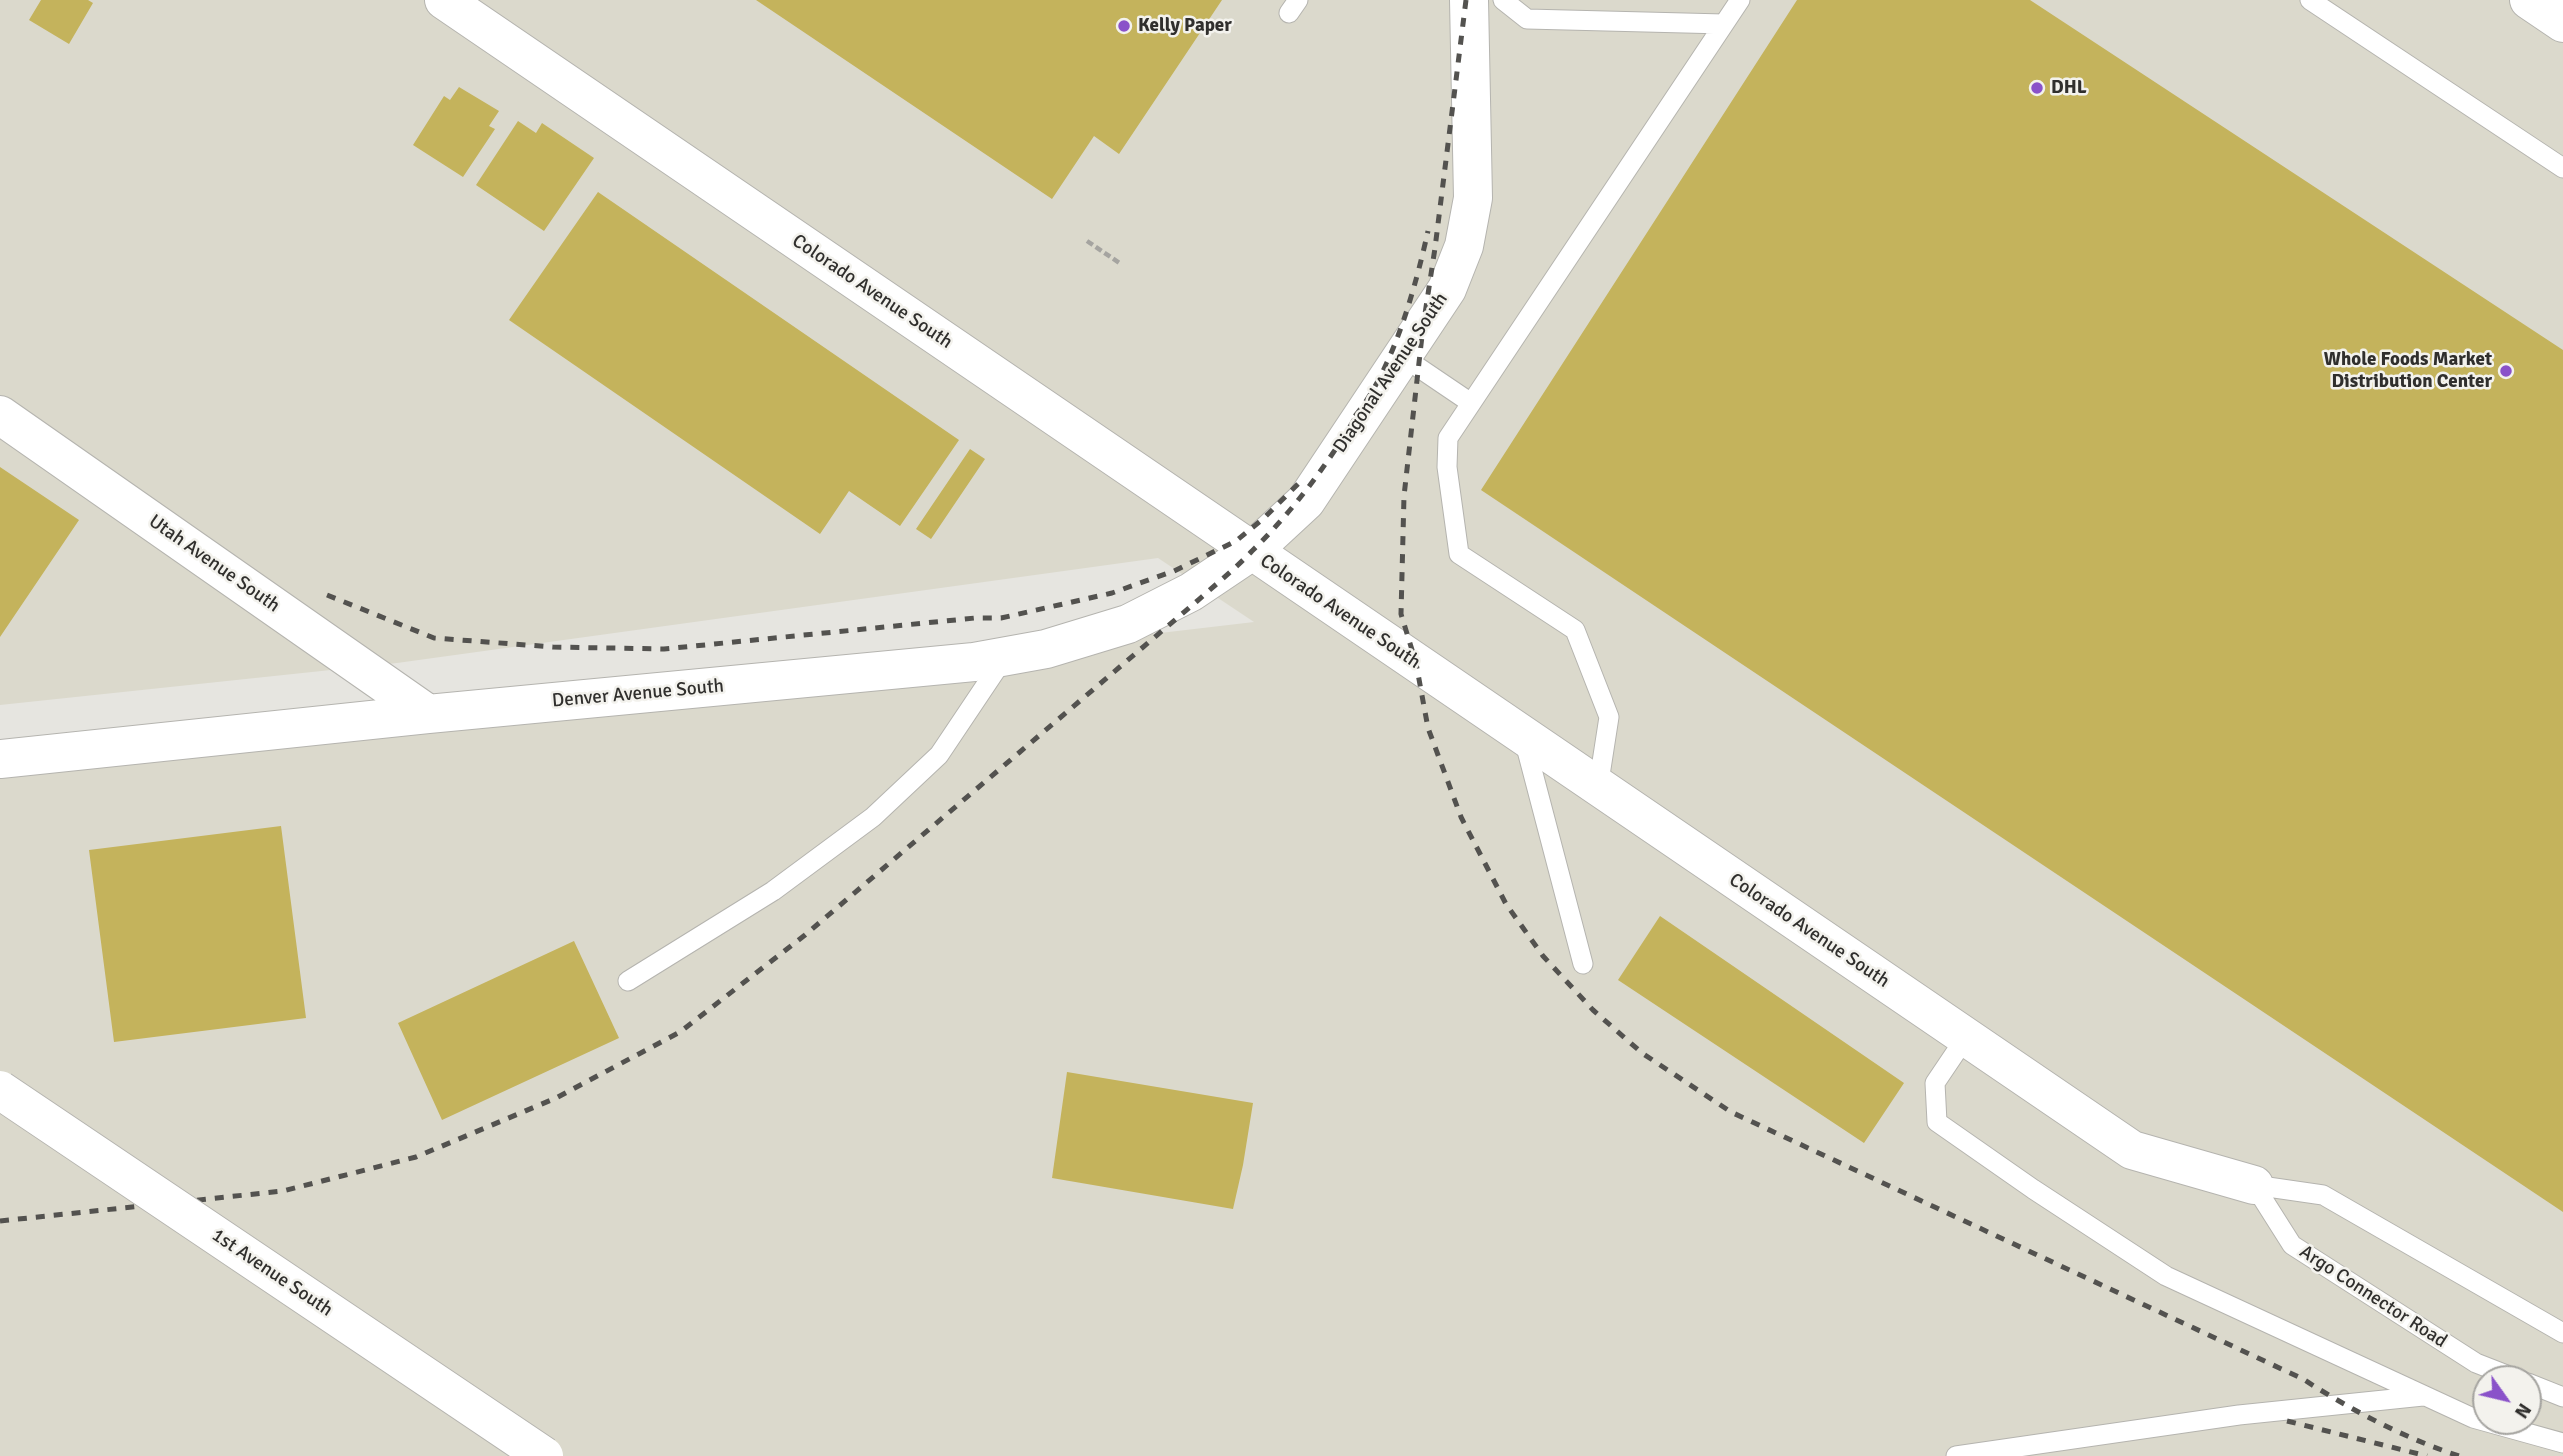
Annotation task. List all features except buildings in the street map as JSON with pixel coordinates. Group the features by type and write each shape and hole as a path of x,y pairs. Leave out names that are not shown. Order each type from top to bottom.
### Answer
{"main road":[{"name":"Colorado Avenue South","path":"444,0 2132,1150 2254,1185"},
{"name":"Diagonal Avenue South","path":"1252,551 1306,501 1447,289 1464,246 1473,198 1469,0"},
{"path":"2529,0 2563,23"},
{"name":"Utah Avenue South","path":"0,415 428,714"},
{"name":"Denver Avenue South","path":"0,759 428,714 974,663 1046,649 1128,624 1191,592 1252,551"},
{"name":"1st Avenue South","path":"0,1090 544,1456"}],"lane":[{"path":"1503,0 1527,19 1724,24"},
{"path":"1598,788 1609,717 1575,630 1459,554 1447,467 1448,438 1740,0"},
{"path":"2310,0 2563,168"},
{"path":"1403,357 1471,403"},
{"path":"628,981 773,891 873,817 939,755 1004,657"},
{"path":"1523,737 1583,964"},
{"path":"1966,1037 1935,1083 1937,1122 2033,1189 2166,1276 2473,1419 2563,1443"},
{"path":"2254,1185 2323,1195 2563,1333"},
{"name":"Argo Connector Road","path":"2254,1185 2292,1245 2481,1365"},
{"path":"2542,1389 2563,1397"},
{"path":"1956,1456 2239,1415 2424,1396"}],"path":[{"path":"1087,240 1121,264"}],"shaded area":[{"path":"0,0 2563,0 2563,1456 0,1456 0,769 1254,622 1158,558 397,663 0,705"}],"railway":[{"path":"1466,0 1423,327 1404,496 1401,614 1416,663 1428,728 1461,817 1506,904 1543,956 1593,1010 1642,1053 1731,1112 2303,1379 2398,1432 2459,1456"},
{"path":"1355,416 1381,376 1401,328 1428,231"},
{"path":"0,1221 283,1191 416,1157 556,1098 680,1032 805,935 1232,571 1297,501 1337,448 1360,410"},
{"path":"327,595 434,638 553,647 664,649 975,618 1001,618 1112,593 1174,571 1236,541 1264,518 1304,478"},
{"path":"2287,1421 2427,1456"}],"place":[{"name":"Kelly Paper","path":"1124,26"},
{"name":"DHL","path":"2037,88"},
{"name":"Whole Foods Market Distribution Center","path":"2506,371"}]}
